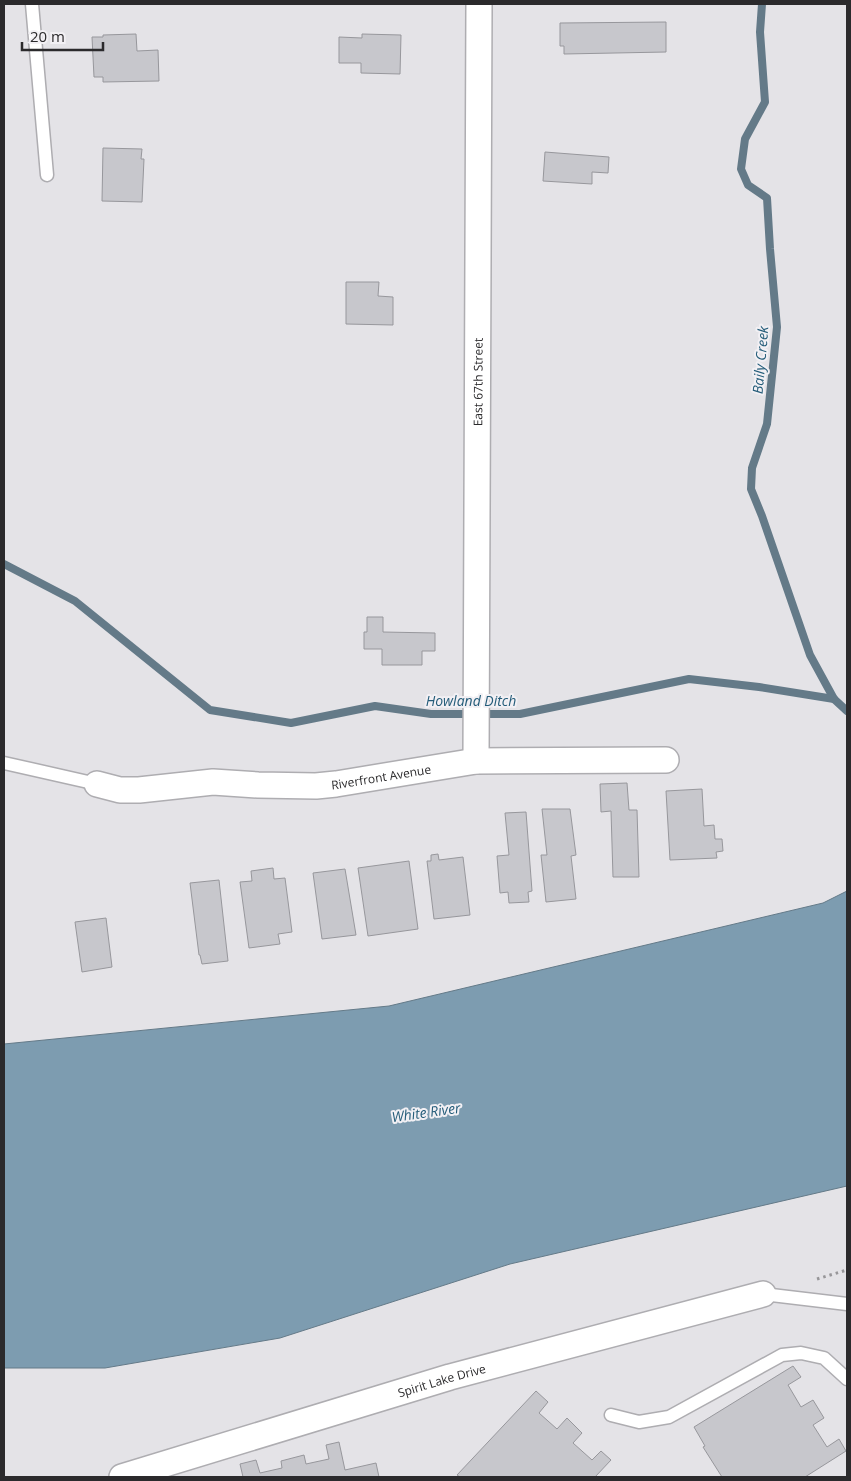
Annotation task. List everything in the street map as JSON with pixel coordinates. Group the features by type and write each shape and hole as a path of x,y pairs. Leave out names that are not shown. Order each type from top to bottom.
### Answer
{"street":[{"name":"East 67th Street","path":"476,761 479,4"},
{"name":"Riverfront Avenue","path":"97,784 120,790 138,790 213,782 316,786 476,761 666,760"},
{"name":"Spirit Lake Drive","path":"122,1477 171,1470 450,1377 763,1294"}],"lane":[{"path":"32,4 47,175"},
{"path":"4,763 97,784"},
{"path":"763,1294 847,1304"},
{"path":"611,1415 639,1422 669,1417 782,1356 800,1353 824,1358 847,1379"}],"water":[{"name":"White River","path":"847,891 847,1186 510,1264 280,1338 105,1368 4,1368 4,1044 389,1006 823,903"}],"building":[{"path":"666,22 666,52 564,54 564,46 560,46 560,23"},
{"path":"136,34 137,51 158,50 159,81 103,82 103,77 94,77 92,37"},
{"path":"362,34 401,35 400,74 361,73 361,63 339,63 339,37 362,38"},
{"path":"103,148 142,149 141,159 144,159 142,202 102,201"},
{"path":"545,152 609,157 608,173 592,172 592,184 543,181"},
{"path":"346,282 379,282 378,296 393,297 393,325 346,324"},
{"path":"367,617 383,617 383,632 435,633 435,651 422,651 422,665 382,665 382,649 364,649 364,632 367,632"},
{"path":"627,783 629,810 637,810 639,877 613,877 611,811 601,812 600,784"},
{"path":"702,789 704,826 714,825 715,839 722,839 723,851 716,852 717,858 670,860 666,791"},
{"path":"542,809 570,809 576,855 571,856 576,899 546,902 541,855 547,855"},
{"path":"526,812 532,891 528,892 529,902 509,903 508,892 500,893 497,856 509,855 505,813"},
{"path":"438,854 439,860 463,857 470,915 434,919 427,861 431,861 431,855"},
{"path":"409,861 418,929 368,936 358,868"},
{"path":"273,868 274,879 285,878 292,932 278,934 280,944 249,948 240,882 252,881 251,871"},
{"path":"345,869 356,935 322,939 313,873"},
{"path":"219,880 228,961 202,964 199,955 190,883"},
{"path":"106,918 112,967 82,972 75,922"},
{"path":"793,1366 801,1377 788,1385 801,1407 813,1400 824,1418 813,1425 827,1447 839,1439 846,1451 805,1477 722,1477 703,1447 705,1446 694,1427"},
{"path":"536,1391 548,1402 539,1413 557,1429 567,1418 582,1433 573,1443 592,1460 601,1451 611,1460 595,1477 460,1477 457,1475"},
{"path":"339,1442 345,1470 376,1463 379,1477 243,1477 240,1464 256,1460 260,1473 282,1468 281,1461 304,1455 306,1464 329,1459 326,1445"}],"waterway":[{"name":"Baily Creek","path":"762,4 760,32 765,102 745,139 741,169 748,185 767,198 777,327 767,424 752,468 751,489 810,655 834,699 847,711"},
{"name":"Howland Ditch","path":"4,564 75,601 210,710 291,723 375,706 431,714 520,714 689,679 759,687 834,699"}]}
